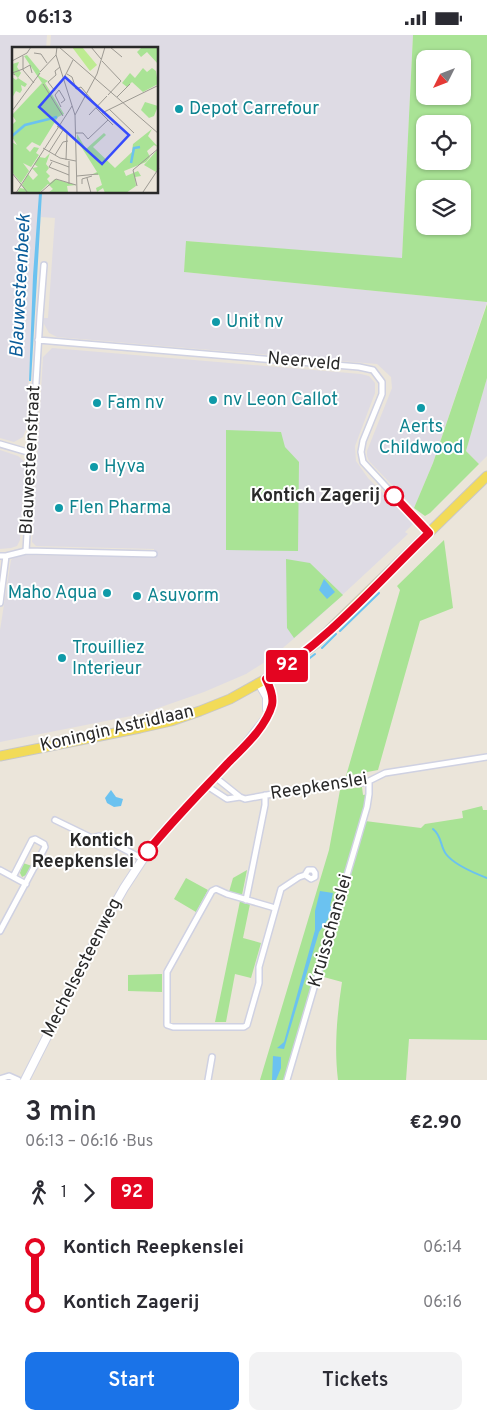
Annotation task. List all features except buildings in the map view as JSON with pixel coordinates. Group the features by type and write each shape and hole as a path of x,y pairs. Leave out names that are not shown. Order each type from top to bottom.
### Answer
{"main road":[{"path":"262,681 293,662 315,644 487,476"},
{"name":"Koningin Astridlaan","path":"0,756 171,721 230,699 262,681"}],"street":[{"name":"Blauwesteenstraat","path":"26,551 44,265"},
{"name":"Neerveld","path":"38,340 359,367 373,370 382,382 382,395 363,441 361,452 363,462 429,533"},
{"path":"0,444 31,453"},
{"name":"Blauwesteenstraat","path":"0,556 26,551 154,554"},
{"name":"Blauwesteenstraat","path":"0,603 6,556"},
{"name":"Mechelsesteenweg","path":"25,1080 112,909 142,859 164,831 245,745 265,719 272,703 272,696 262,681"},
{"name":"Reepkenslei","path":"207,786 227,799 240,797 245,799 350,780 361,783 385,773 487,757"},
{"path":"215,777 240,797"},
{"name":"Kruisschanslei","path":"287,1080 367,807 369,781"},
{"path":"246,900 265,805 265,795"},
{"path":"55,820 92,838 99,836 142,859"},
{"path":"0,931 45,845 35,839 32,840 13,877"},
{"path":"0,871 26,884"},
{"path":"275,908 216,889 212,891 167,972 167,1025 173,1027 244,1027 247,1025 260,981 259,967 282,887 306,875"},
{"path":"208,1080 212,1057"},
{"path":"0,1079 9,1076 18,1080"}],"shaded area":[{"path":"0,35 47,35 46,47 12,47 12,194 39,194 26,429 23,437 14,442 0,438"},
{"path":"51,35 413,35 402,259 187,241 184,272 487,302 433,463 414,508 369,461 367,456 367,451 392,388 391,377 377,364 57,337 49,333 44,324 44,318 48,318 55,218 41,217 42,194 159,194 159,47 50,47"},
{"path":"52,348 369,376 375,383 375,393 355,446 356,461 368,478 413,524 405,532 408,534 311,624 271,658 246,674 204,692 141,714 0,742 0,630 11,560 18,555 154,557 154,549 36,546 32,542 43,357"},
{"path":"487,378 487,456 479,464 466,451"},
{"path":"0,450 18,456 25,465 20,540 17,546 0,549"}],"green space":[{"path":"413,35 487,35 487,302 184,272 186,241 402,258"},
{"path":"487,304 487,378 466,451 479,464 425,516 414,508 433,463"},
{"path":"226,430 281,432 285,447 299,462 298,551 226,550"},
{"path":"444,540 453,608 420,621 378,770 346,776 400,590 397,586"},
{"path":"286,559 310,563 343,595 294,638 287,628"},
{"path":"362,787 363,795 369,794 287,1080 260,1080 329,850 340,790"},
{"path":"482,806 483,810 487,810 487,1040 409,1039 406,1080 338,1080 336,1055 342,982 320,976 365,821 421,828 425,824 463,818 462,811"},
{"path":"23,863 32,866 28,874 22,877 20,873"},
{"path":"247,870 242,895 229,892 233,878"},
{"path":"186,878 208,890 196,912 174,899"},
{"path":"240,901 250,904 243,938 261,943 251,978 235,974 226,1022 215,1022"},
{"path":"162,974 162,992 128,991 128,975"}],"water":[{"path":"39,194 42,194 31,381 29,381 33,276"},
{"path":"324,579 335,592 327,599 319,590"},
{"path":"111,790 116,797 123,799 121,806 114,807 107,803 105,798"},
{"path":"320,891 333,893 330,906 332,907 328,919 319,932 284,1049 277,1048 284,1042 315,930 315,911"},
{"path":"273,1056 281,1057 281,1068 276,1080 272,1080"}],"waterway":[{"path":"340,631 379,593"},
{"path":"322,648 336,634"},
{"path":"306,661 315,654"},
{"path":"287,675 298,667"},
{"path":"433,829 438,835 444,851 454,862 487,878"}],"bus line":[{"name":"92","path":"148,851 164,831 260,727 272,703 272,692 266,679 293,662 315,644 429,533 394,496"}],"place":[{"name":"Depot Carrefour","path":"179,109"},
{"name":"Unit nv","path":"216,322"},
{"name":"nv Leon Callot","path":"213,400"},
{"name":"Fam nv","path":"97,403"},
{"name":"Aerts Childwood","path":"421,408"},
{"name":"Hyva","path":"94,467"},
{"name":"Kontich Zagerij","path":"394,496"},
{"name":"Flen Pharma","path":"59,508"},
{"name":"Maho Aqua","path":"107,593"},
{"name":"Asuvorm","path":"137,596"},
{"name":"Trouilliez Interieur","path":"62,658"},
{"name":"Kontich Reepkenslei","path":"148,851"}],"water label":[{"name":"Blauwesteenbeek","path":"21,286"}]}
